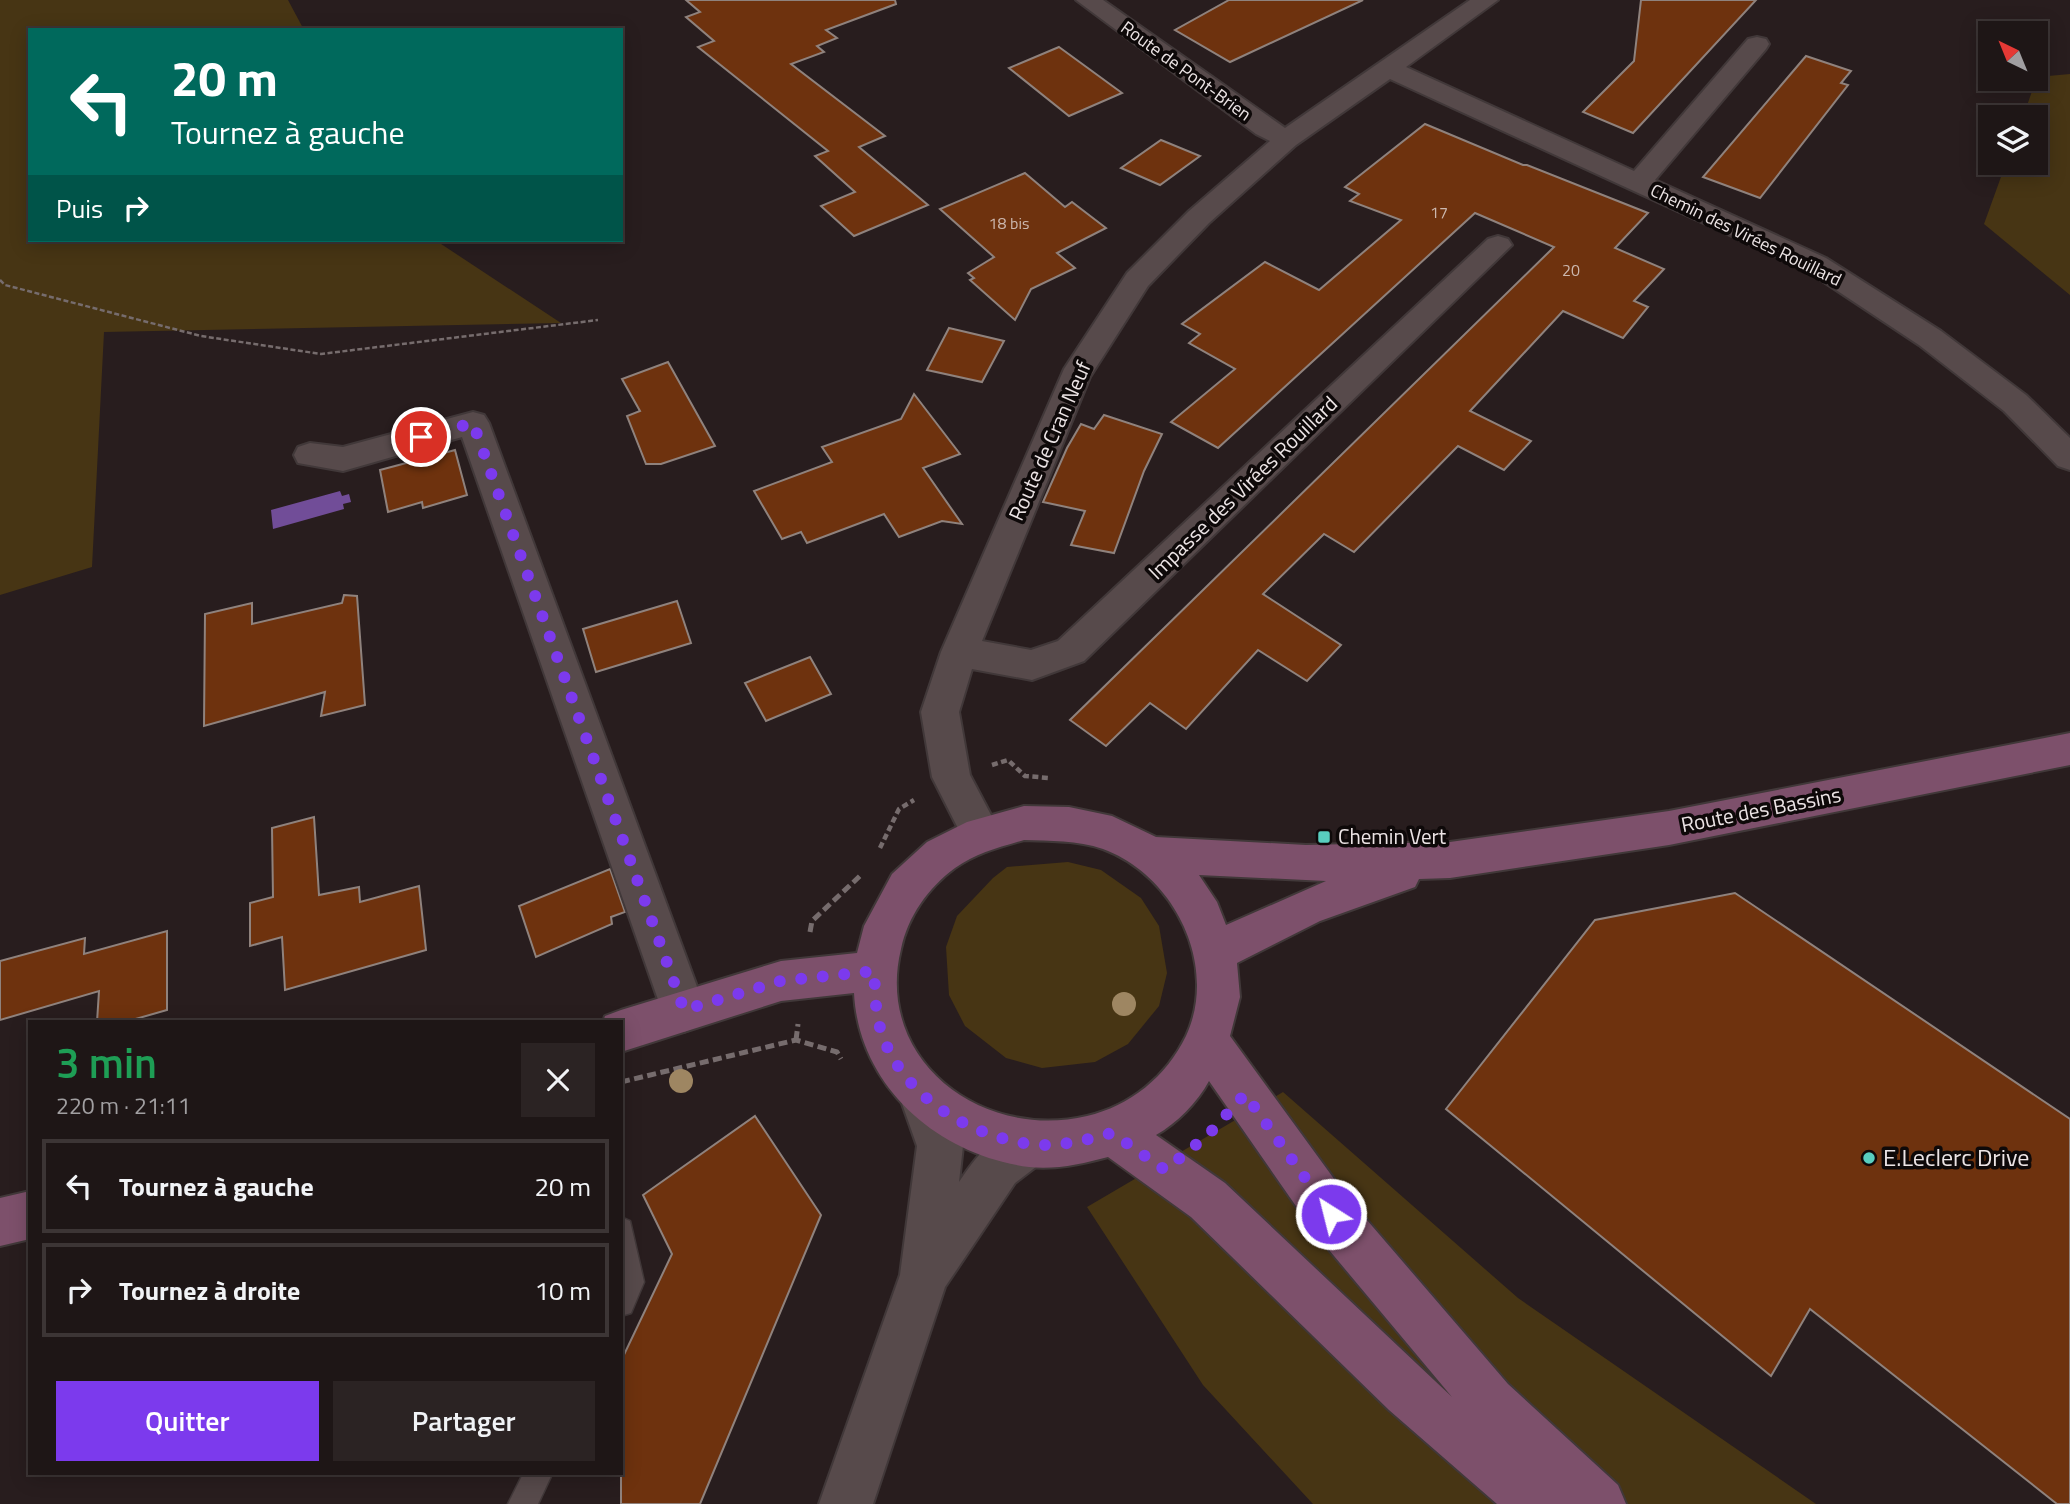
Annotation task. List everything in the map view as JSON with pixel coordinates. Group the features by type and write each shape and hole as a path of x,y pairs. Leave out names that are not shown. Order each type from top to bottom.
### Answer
{"main road":[{"name":"Route des Bassins","path":"1151,855 1306,863 1450,860 1670,828 2070,749"},
{"path":"1024,823 1069,824 1112,834 1151,855 1180,882 1195,904 1202,915 1215,953 1218,997 1207,1041 1186,1079 1154,1111 1112,1133 1072,1143 1029,1144 970,1129 922,1096 893,1058 877,1015 874,971 885,926 907,887 940,855 981,834 1024,823"},
{"name":"Route des Bassins","path":"1215,953 1278,918 1362,885 1450,860"},
{"path":"623,1030 781,981 874,971"},
{"path":"1207,1041 1339,1225 1490,1402 1599,1504"},
{"path":"1112,1133 1208,1200 1407,1392 1538,1504"},
{"path":"0,1222 28,1215"}],"street":[{"name":"Route de Pont-Brien","path":"1088,0 1265,128 1287,139"},
{"name":"Route de Cran Neuf","path":"981,834 951,777 940,712 959,652 1075,376 1137,280 1199,217 1287,139 1486,0"},
{"path":"1639,182 1758,44"},
{"name":"Chemin des Virées Rouillard","path":"1387,68 1816,264 1930,338 2015,403 2070,458"},
{"name":"Impasse des Virées Rouillard","path":"959,652 1032,664 1071,651 1498,245"},
{"path":"310,455 343,458 473,423 684,1010"},
{"path":"846,1504 924,1275 940,1146 922,1096"},
{"path":"924,1275 998,1166 1029,1144"}],"lane":[{"path":"623,1240 631,1282 623,1299"},
{"path":"523,1504 538,1475"}],"path":[{"path":"0,280 5,285 201,336 321,354 598,320"},
{"path":"878,853 899,809 951,777 1008,760 1025,776 1052,778"},
{"path":"796,1040 812,921 862,873"},
{"path":"623,1082 796,1040 837,1052 844,1062"}],"shaded area":[{"path":"0,0 288,0 303,28 28,28 28,242 438,242 561,323 104,332 92,567 0,595"},
{"path":"2070,74 2070,295 1984,224 2002,175 2048,175 2048,105 2027,105 2032,91 2048,91 2048,76"},
{"path":"340,491 342,496 349,494 351,502 343,504 344,509 273,529 271,510"},
{"path":"1068,862 1101,870 1141,898 1159,926 1167,973 1159,1006 1128,1044 1095,1062 1042,1068 1006,1058 965,1026 949,995 946,947 957,916 1007,867"},
{"path":"1283,1092 1518,1298 1816,1504 1313,1504 1203,1385 1087,1207"}],"building":[{"path":"686,0 895,0 896,4 826,30 837,38 817,46 824,52 791,64 885,136 859,147 928,205 854,236 821,206 855,192 815,156 828,151 698,47 714,41 686,17 700,12"},
{"path":"1229,0 1363,0 1230,62 1175,30"},
{"path":"1641,0 1756,0 1633,133 1583,112 1634,61"},
{"path":"1059,47 1122,93 1069,116 1009,68"},
{"path":"1806,56 1851,71 1841,83 1848,85 1760,198 1703,177"},
{"path":"1425,124 1648,213 1615,248 1664,269 1634,301 1648,307 1623,338 1563,311 1470,411 1531,441 1504,470 1458,446 1354,552 1324,534 1263,594 1341,645 1307,681 1258,650 1186,729 1150,703 1106,746 1070,720 1554,247 1475,213 1218,448 1171,422 1235,369 1189,343 1200,334 1182,324 1265,262 1319,290 1401,220 1350,201 1359,194 1345,187"},
{"path":"1161,140 1200,156 1160,185 1121,168"},
{"path":"1025,173 1065,207 1072,202 1106,228 1057,253 1075,268 1031,289 1015,320 970,280 974,278 968,273 994,257 940,209"},
{"path":"949,328 1004,341 982,382 927,370"},
{"path":"668,362 715,446 661,464 646,464 627,416 640,411 622,379"},
{"path":"914,394 960,454 923,468 962,524 942,521 899,537 884,514 807,543 801,532 782,539 754,491 832,462 822,447 901,419"},
{"path":"1104,415 1162,434 1144,471 1114,553 1071,545 1085,511 1043,502 1081,424 1094,429"},
{"path":"455,450 467,495 423,508 422,502 388,512 380,470"},
{"path":"344,595 357,596 365,705 321,716 325,692 204,726 205,614 252,603 252,624 342,603"},
{"path":"677,601 691,643 596,672 583,629"},
{"path":"810,657 831,694 766,721 745,683"},
{"path":"314,817 319,895 359,887 360,902 419,886 426,950 285,990 282,937 250,946 250,903 273,897 272,828"},
{"path":"610,869 625,912 611,917 612,924 536,957 519,906"},
{"path":"1735,893 2070,1119 2070,1504 2057,1504 1810,1309 1771,1376 1446,1109 1595,920"},
{"path":"167,931 167,1010 132,1020 97,1020 99,991 0,1020 0,961 85,938 84,954"},
{"path":"755,1116 821,1215 700,1504 621,1504 623,1357 672,1254 643,1195"}],"place":[{"name":"Chemin Vert","path":"1324,837"},
{"name":"E.Leclerc Drive","path":"1869,1158"}],"route":[{"path":"421,437 473,423 684,1010 781,981 874,971 877,1015 893,1058 922,1096 970,1129 1029,1144 1072,1143 1112,1133 1165,1170 1209,1134 1245,1094 1331,1214"}]}
